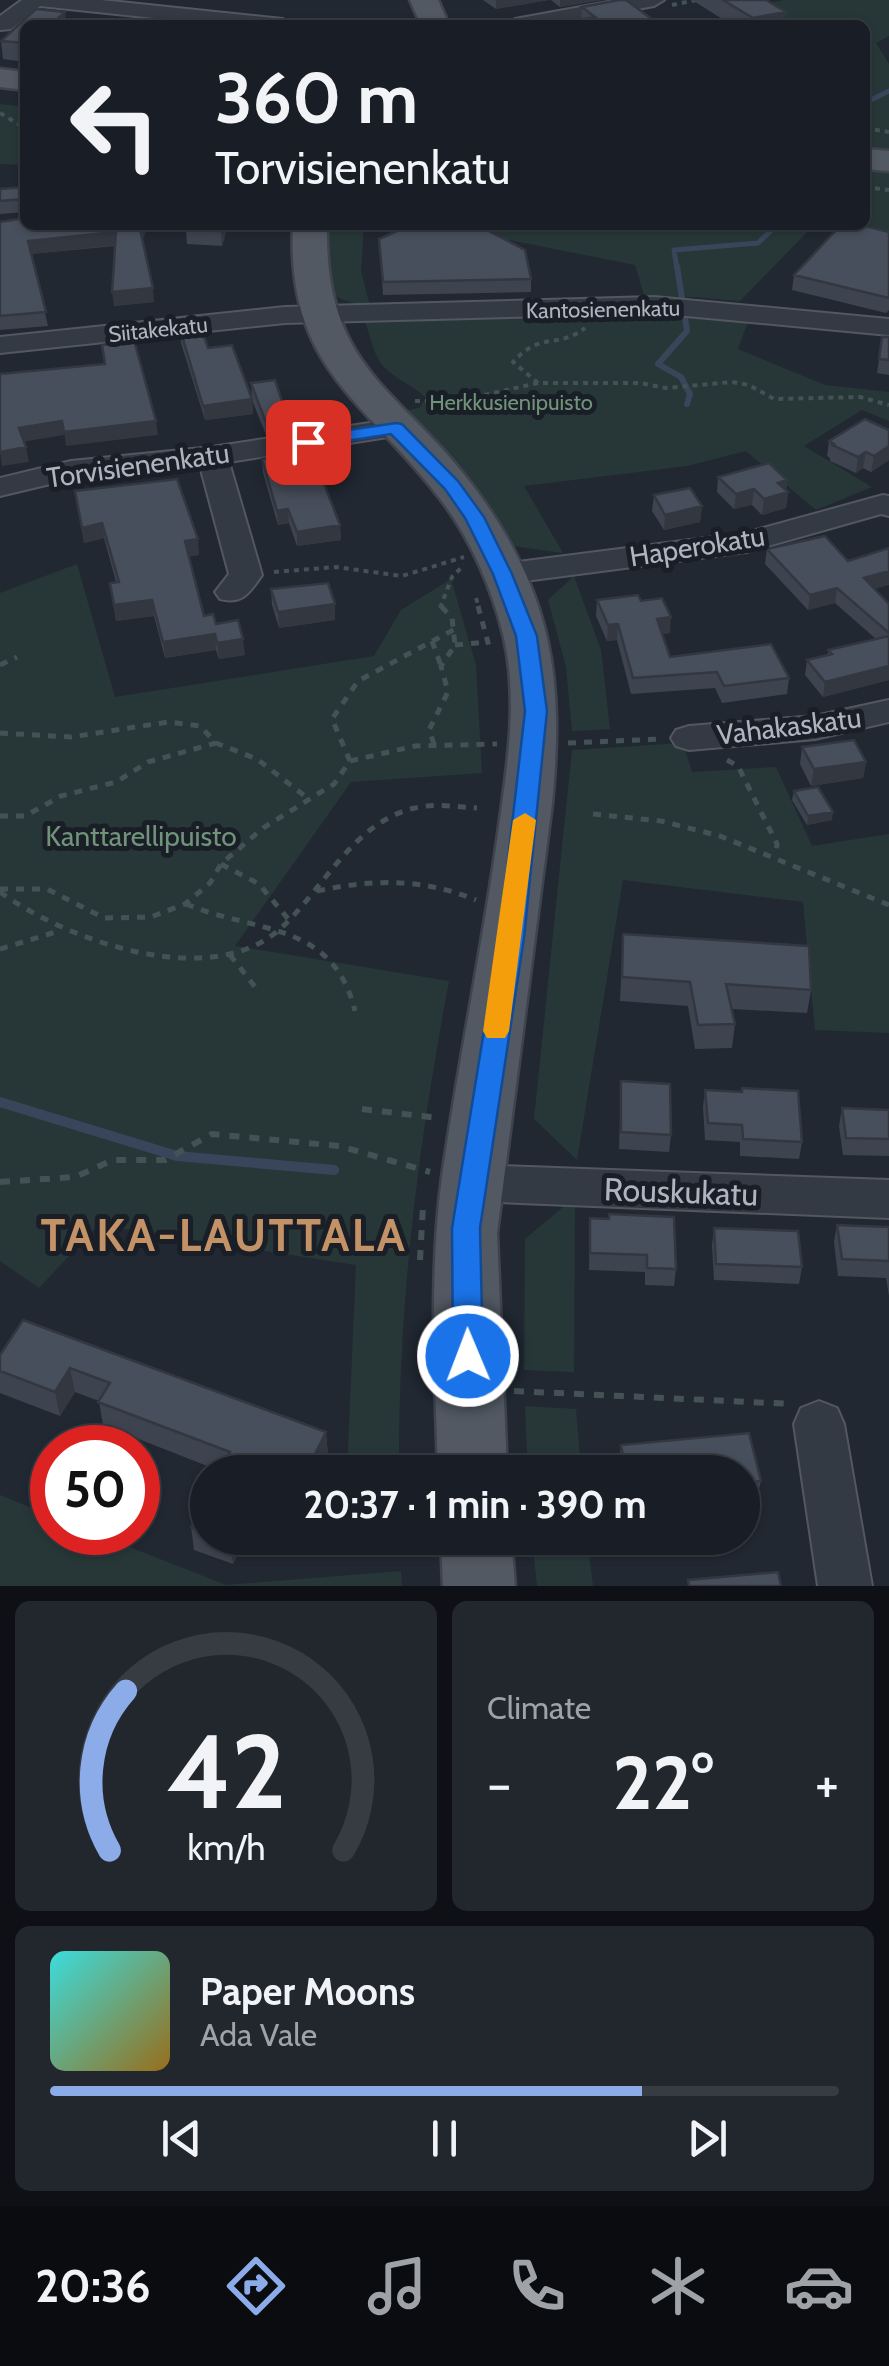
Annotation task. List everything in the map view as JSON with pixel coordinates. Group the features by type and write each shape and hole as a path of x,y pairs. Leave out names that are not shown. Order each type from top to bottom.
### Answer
{"main road":[{"path":"310,230 307,264 316,315 354,378 399,414 463,501 472,563 526,636 536,711 520,744 512,938 445,1172 466,1228 472,1455"},
{"path":"477,1555 478,1586"}],"street":[{"path":"3,24 37,0 234,20"},
{"path":"543,20 654,0"},
{"name":"Kantosienenkatu","path":"316,315 686,307 889,327"},
{"name":"Siitakekatu","path":"0,345 316,315"},
{"name":"Torvisienenkatu","path":"0,487 71,470 212,456 399,414"},
{"path":"212,456 239,584"},
{"name":"Haperokatu","path":"472,563 747,542 883,504 889,506"},
{"name":"Vahakaskatu","path":"689,738 763,734 863,719 889,711"},
{"name":"Rouskukatu","path":"445,1172 889,1199"},
{"path":"819,1424 845,1586"}],"path":[{"path":"538,384 513,362 528,345 575,336 594,322 598,307"},
{"path":"399,414 538,384 640,383 666,388 732,382 749,385 774,399 860,397 889,405"},
{"path":"239,584 336,567 402,576 472,563"},
{"path":"441,666 456,644 452,618 440,608 452,577 472,563"},
{"path":"472,563 492,659"},
{"path":"350,761 332,720 358,681 455,628"},
{"path":"432,641 450,681 448,696 429,730 434,744"},
{"path":"456,644 489,642"},
{"path":"0,665 16,657"},
{"path":"0,733 71,737 168,722 200,726 216,743 256,759 310,800"},
{"path":"0,891 47,888 104,918 151,916 185,904 210,882 220,864 263,828 334,784 350,761 434,744 689,738 738,766 777,844 776,856"},
{"path":"0,816 25,816 61,796 116,782 148,762 216,743"},
{"path":"0,891 18,907 61,930 194,959 230,955 262,942 280,929 385,818 410,808 435,805 476,808"},
{"path":"592,814 661,822 776,856 889,905"},
{"path":"220,864 259,884 289,920"},
{"path":"314,891 377,880 409,880 448,887 478,901 483,884"},
{"path":"185,904 234,924 280,929 304,938 328,956 353,992 355,1010"},
{"path":"0,949 61,930"},
{"path":"230,955 256,988"},
{"path":"437,1133 442,1100"},
{"path":"362,1109 439,1118"},
{"path":"0,1182 75,1177 113,1160 165,1160 212,1134 340,1146 445,1172 420,1227 420,1262"},
{"path":"469,1389 792,1404 819,1424"}],"green space":[{"path":"784,0 889,0 889,36 876,43 889,64 889,153 870,152 870,20 789,20 763,4"},
{"path":"0,104 20,106 20,165 0,164"},
{"path":"870,166 889,167 889,233 856,230 870,230"},
{"path":"364,230 361,271 370,306 340,299 331,289 326,233"},
{"path":"490,230 809,230 740,301 645,298 635,265 494,237"},
{"name":"Herkkusienipuisto","path":"664,312 749,319 738,349 825,385 889,392 889,421 862,410 804,446 872,487 816,510 746,451 687,466 524,486 563,553 513,546 471,486 402,411 419,408 426,398 381,363 365,322"},
{"name":"Kanttarellipuisto","path":"77,564 115,697 374,656 401,610 451,579 476,665 482,773 351,782 235,946 449,981 412,1225 402,1348 399,1455 348,1455 356,1265 98,1225 39,1288 0,1261 0,593"},
{"path":"574,576 601,650 610,729 572,731 566,667 548,600"},
{"path":"683,743 692,772 776,767 812,846 889,834 889,1033 815,1030 803,902 623,880 577,1160 534,1119 572,750"},
{"path":"575,1197 574,1372 524,1370 525,1239"},
{"path":"525,1406 576,1409 580,1455 527,1455"},
{"path":"0,1495 30,1507 30,1555 150,1555 226,1585 401,1571 402,1586 0,1586"},
{"path":"534,1555 589,1555 593,1586 537,1586"}],"building":[{"path":"626,0 653,20 579,20 595,17 582,7"},
{"path":"723,0 766,0 786,12 753,18"},
{"path":"36,9 65,12 56,20 24,20"},
{"path":"20,24 20,43 1,41"},
{"path":"20,187 20,199 0,201 0,189"},
{"path":"20,219 20,230 140,230 153,288 112,292 116,232 28,241 46,312 0,316 0,222"},
{"path":"870,227 889,232 889,298 794,275 836,230"},
{"path":"399,230 487,230 525,250 531,279 383,282 379,239"},
{"path":"201,327 208,348 232,345 252,399 203,406 180,329"},
{"path":"882,337 889,337 889,360 879,359"},
{"path":"134,340 156,421 64,432 62,421 19,428 26,447 0,452 0,374 105,364 102,345"},
{"path":"275,380 287,416 265,420 251,383"},
{"path":"865,419 889,430 889,446 874,456 866,452 858,457 829,441"},
{"path":"296,441 299,452 311,450 340,525 297,532 288,509 277,511 262,459 275,457 272,445"},
{"path":"769,463 787,480 778,483 788,492 764,499 754,489 736,494 718,477"},
{"path":"177,479 198,539 185,541 204,616 213,614 216,624 238,620 243,639 217,643 215,634 163,642 152,600 114,605 110,583 119,582 102,523 82,528 75,491"},
{"path":"690,488 702,506 665,515 654,495"},
{"path":"825,536 848,561 889,548 889,571 864,578 889,604 889,633 837,588 810,595 767,549"},
{"path":"328,583 335,604 278,612 271,589"},
{"path":"638,595 641,601 662,598 671,617 657,619 670,657 771,644 789,678 724,686 717,672 633,678 618,624 608,625 597,600"},
{"path":"889,636 889,666 825,682 807,660 832,654 828,650"},
{"path":"854,740 866,762 814,769 802,747"},
{"path":"818,787 833,812 808,816 794,791"},
{"path":"623,934 809,946 811,990 726,984 735,1024 698,1025 690,982 622,977"},
{"path":"621,1081 670,1084 671,1135 621,1132"},
{"path":"742,1088 798,1091 802,1142 743,1139 742,1125 708,1123 705,1090 742,1092"},
{"path":"842,1108 889,1110 889,1139 846,1138"},
{"path":"609,1214 674,1217 676,1269 647,1268 647,1255 590,1253 590,1218 609,1219"},
{"path":"837,1225 889,1227 889,1261 842,1259"},
{"path":"714,1228 798,1231 802,1267 716,1264"},
{"path":"23,1320 326,1432 314,1455 228,1455 230,1452 98,1402 110,1383 70,1368 55,1392 0,1371 0,1355"},
{"path":"749,1433 754,1455 623,1455 621,1445"},
{"path":"778,1572 781,1586 689,1586 688,1580"}],"waterway":[{"path":"870,100 889,91"},
{"path":"677,269 674,250 758,243 772,230"},
{"path":"677,266 687,331 658,364 681,377 690,394 687,404"},
{"path":"0,1102 177,1156 334,1170"}],"slow traffic":[{"path":"496,1031 512,938 525,820"}],"district":[{"name":"TAKA-LAUTTALA","path":"224,1235"}],"route":[{"path":"308,442 396,428 451,485 474,517 526,636 536,711 512,938 466,1228 468,1356"}]}
